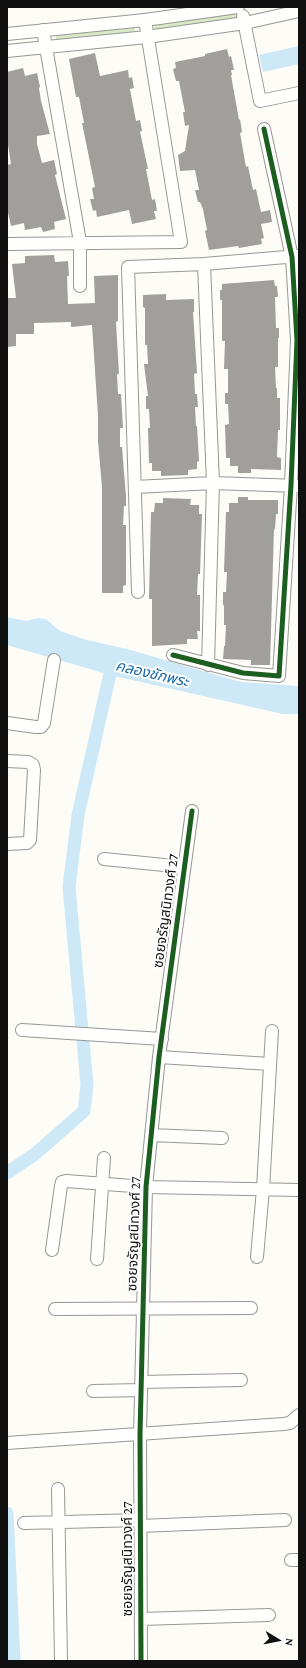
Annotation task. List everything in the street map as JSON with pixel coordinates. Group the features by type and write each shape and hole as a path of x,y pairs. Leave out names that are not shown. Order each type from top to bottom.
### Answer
{"street":[{"path":"7,34 145,20 238,7"},
{"path":"241,7 260,101 299,93"},
{"path":"7,51 147,37 245,23 299,11 298,7"},
{"path":"7,244 181,242 145,20"},
{"path":"43,30 80,242 80,286"},
{"path":"173,656 242,673 279,676 295,485 298,340 295,256 264,129"},
{"path":"138,592 128,268 204,264 295,256"},
{"path":"204,264 213,483 208,665"},
{"path":"135,487 213,483 295,485"},
{"path":"7,724 36,727 41,726 44,723 54,660"},
{"path":"7,761 28,762 33,765 34,770 30,840 27,844 7,844"},
{"name":"ซอยจรัญสนิทวงศ์ 27","path":"141,1661 140,1434 146,1187 159,1057 192,811"},
{"path":"104,859 184,866"},
{"path":"22,1030 162,1039"},
{"path":"257,1256 263,1189 272,1031"},
{"path":"159,1057 270,1064"},
{"path":"151,1135 222,1138"},
{"path":"96,1259 104,1158"},
{"path":"52,1250 62,1182 66,1181 146,1187 299,1190"},
{"path":"55,1309 251,1308"},
{"path":"93,1391 141,1386 241,1380"},
{"path":"7,1443 284,1424 290,1423 299,1415"},
{"path":"58,1489 61,1661"},
{"path":"24,1523 140,1523 285,1520"},
{"path":"141,1619 269,1615"}],"green space":[{"path":"236,10 238,19 155,33 154,24"},
{"path":"135,27 135,32 56,40 56,36"}],"water":[{"path":"299,46 299,64 263,72 259,55"},
{"name":"คลองชักพระ","path":"7,617 26,621 38,618 46,619 60,631 87,640 127,649 241,682 299,686 299,714 283,714 110,675 7,645"}],"building":[{"path":"227,49 229,57 231,56 234,70 231,70 231,75 239,120 240,119 242,132 240,133 246,167 248,166 253,190 256,189 261,212 270,210 272,222 261,224 264,238 261,239 262,244 239,248 238,246 209,250 205,231 207,230 203,209 200,202 198,202 195,190 199,190 195,170 180,171 178,155 185,151 189,125 185,126 183,112 185,112 179,81 176,81 173,69 176,68 175,62 205,56 205,54"},
{"path":"95,53 100,76 128,70 129,78 132,77 134,88 130,89 136,121 140,120 142,131 140,132 148,169 146,169 152,200 155,199 157,211 154,211 156,219 132,224 129,210 97,217 96,210 93,211 90,199 94,199 92,188 95,187 82,123 84,123 79,97 76,97 69,59"},
{"path":"23,68 25,76 37,73 41,101 50,134 37,136 37,144 42,163 54,160 57,174 55,175 66,219 54,222 55,229 43,232 41,227 25,230 24,223 11,226 7,208 7,165 11,164 7,138 7,72"},
{"path":"54,255 55,262 68,261 68,304 95,303 94,276 118,275 118,321 116,322 119,374 117,374 118,394 121,394 123,428 120,428 120,447 122,447 126,497 123,525 126,525 126,585 123,586 123,593 102,593 102,487 92,325 71,327 71,322 34,323 34,334 16,334 16,346 7,347 8,298 16,298 12,264 25,263 25,256"},
{"path":"274,280 275,286 277,286 278,297 275,297 276,328 279,328 278,367 275,367 277,398 280,398 280,430 278,430 277,457 281,458 281,470 251,469 251,473 238,473 238,466 230,466 230,458 226,458 225,425 229,424 228,404 225,404 225,393 228,393 228,369 224,369 225,341 222,341 222,300 220,300 220,290 222,290 222,284"},
{"path":"166,294 166,300 194,299 193,312 197,373 194,374 195,394 197,394 198,407 195,407 199,461 197,462 197,469 188,470 188,475 161,476 161,471 152,471 152,463 149,463 148,428 150,428 149,409 146,409 146,396 148,396 144,364 148,364 147,345 145,345 145,308 143,307 143,295"},
{"path":"238,497 248,497 248,500 278,500 278,514 276,514 274,529 270,665 251,665 251,660 223,659 226,625 224,625 223,592 226,592 227,572 224,572 226,512 229,512 229,503 238,503"},
{"path":"163,498 191,499 190,505 199,505 199,514 202,514 200,574 198,574 197,595 200,595 200,631 197,631 198,639 187,639 187,644 152,646 152,599 149,599 151,512 154,512 155,503 163,503"}],"waterway":[{"name":"คลองชักพระ","path":"7,1173 35,1154 84,1111 87,1085 69,887 78,815 112,665"},
{"path":"7,1513 14,1661"}],"cycle path":[{"path":"173,655 243,673 279,676 291,485 297,340 292,257 264,129"},
{"path":"141,1661 140,1434 146,1187 159,1057 192,811"}]}
